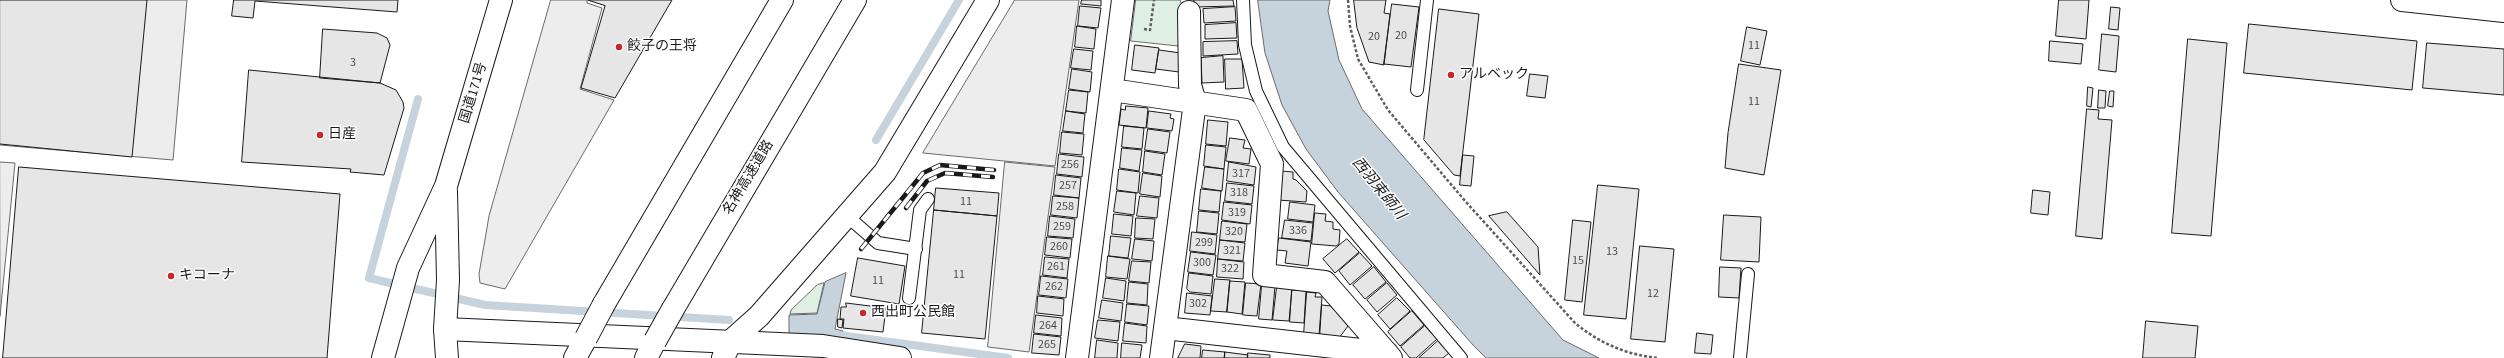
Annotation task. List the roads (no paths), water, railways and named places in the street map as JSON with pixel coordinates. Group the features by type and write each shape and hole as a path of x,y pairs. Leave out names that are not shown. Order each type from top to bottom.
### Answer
{"main road":[{"name":"国道171号","path":"383,358 408,268 446,186 501,0"},
{"path":"575,358 604,304 782,0"},
{"name":"名神高速道路","path":"651,350 673,309 855,0"},
{"path":"727,350 759,316 885,172 988,0"},
{"path":"1077,353 1123,0"},
{"path":"2402,0 2504,11"},
{"path":"1161,358 1195,102 1190,85 1189,12"},
{"path":"1112,90 1246,110 1272,164 1264,276 1325,282 1389,356"},
{"name":"国道171号","path":"446,186 448,280 445,329 447,358"},
{"path":"1165,328 1389,356"},
{"path":"445,329 727,350 839,351 900,358"}],"lane":[{"path":"1243,0 1245,45 1256,91 1283,147 1461,358"},
{"path":"1417,90 1427,0"},
{"path":"909,298 920,210 928,199"},
{"path":"847,216 878,243 916,250"},
{"path":"1740,358 1748,274"}],"water":[{"name":"西羽束師川","path":"1258,0 1330,0 1328,11 1339,60 1362,109 1563,340 1599,358 1486,358 1473,345 1338,192 1306,149 1282,105 1265,53"},
{"path":"846,273 835,329 843,331 843,340 789,338 789,315 817,314 825,282"}],"waterway":[{"path":"876,140 959,0"},
{"path":"418,99 369,278 485,305 729,320"},
{"path":"832,334 1008,358"}],"railway":[{"path":"861,249 923,173 940,165 994,170"},
{"path":"906,208 927,181 945,173 993,177"}],"place":[{"name":"餃子の王将","path":"619,47"},
{"name":"アルベック","path":"1451,75"},
{"name":"日産","path":"320,135"},
{"name":"キコーナ","path":"171,276"},
{"name":"西出町公民館","path":"863,313"}]}
